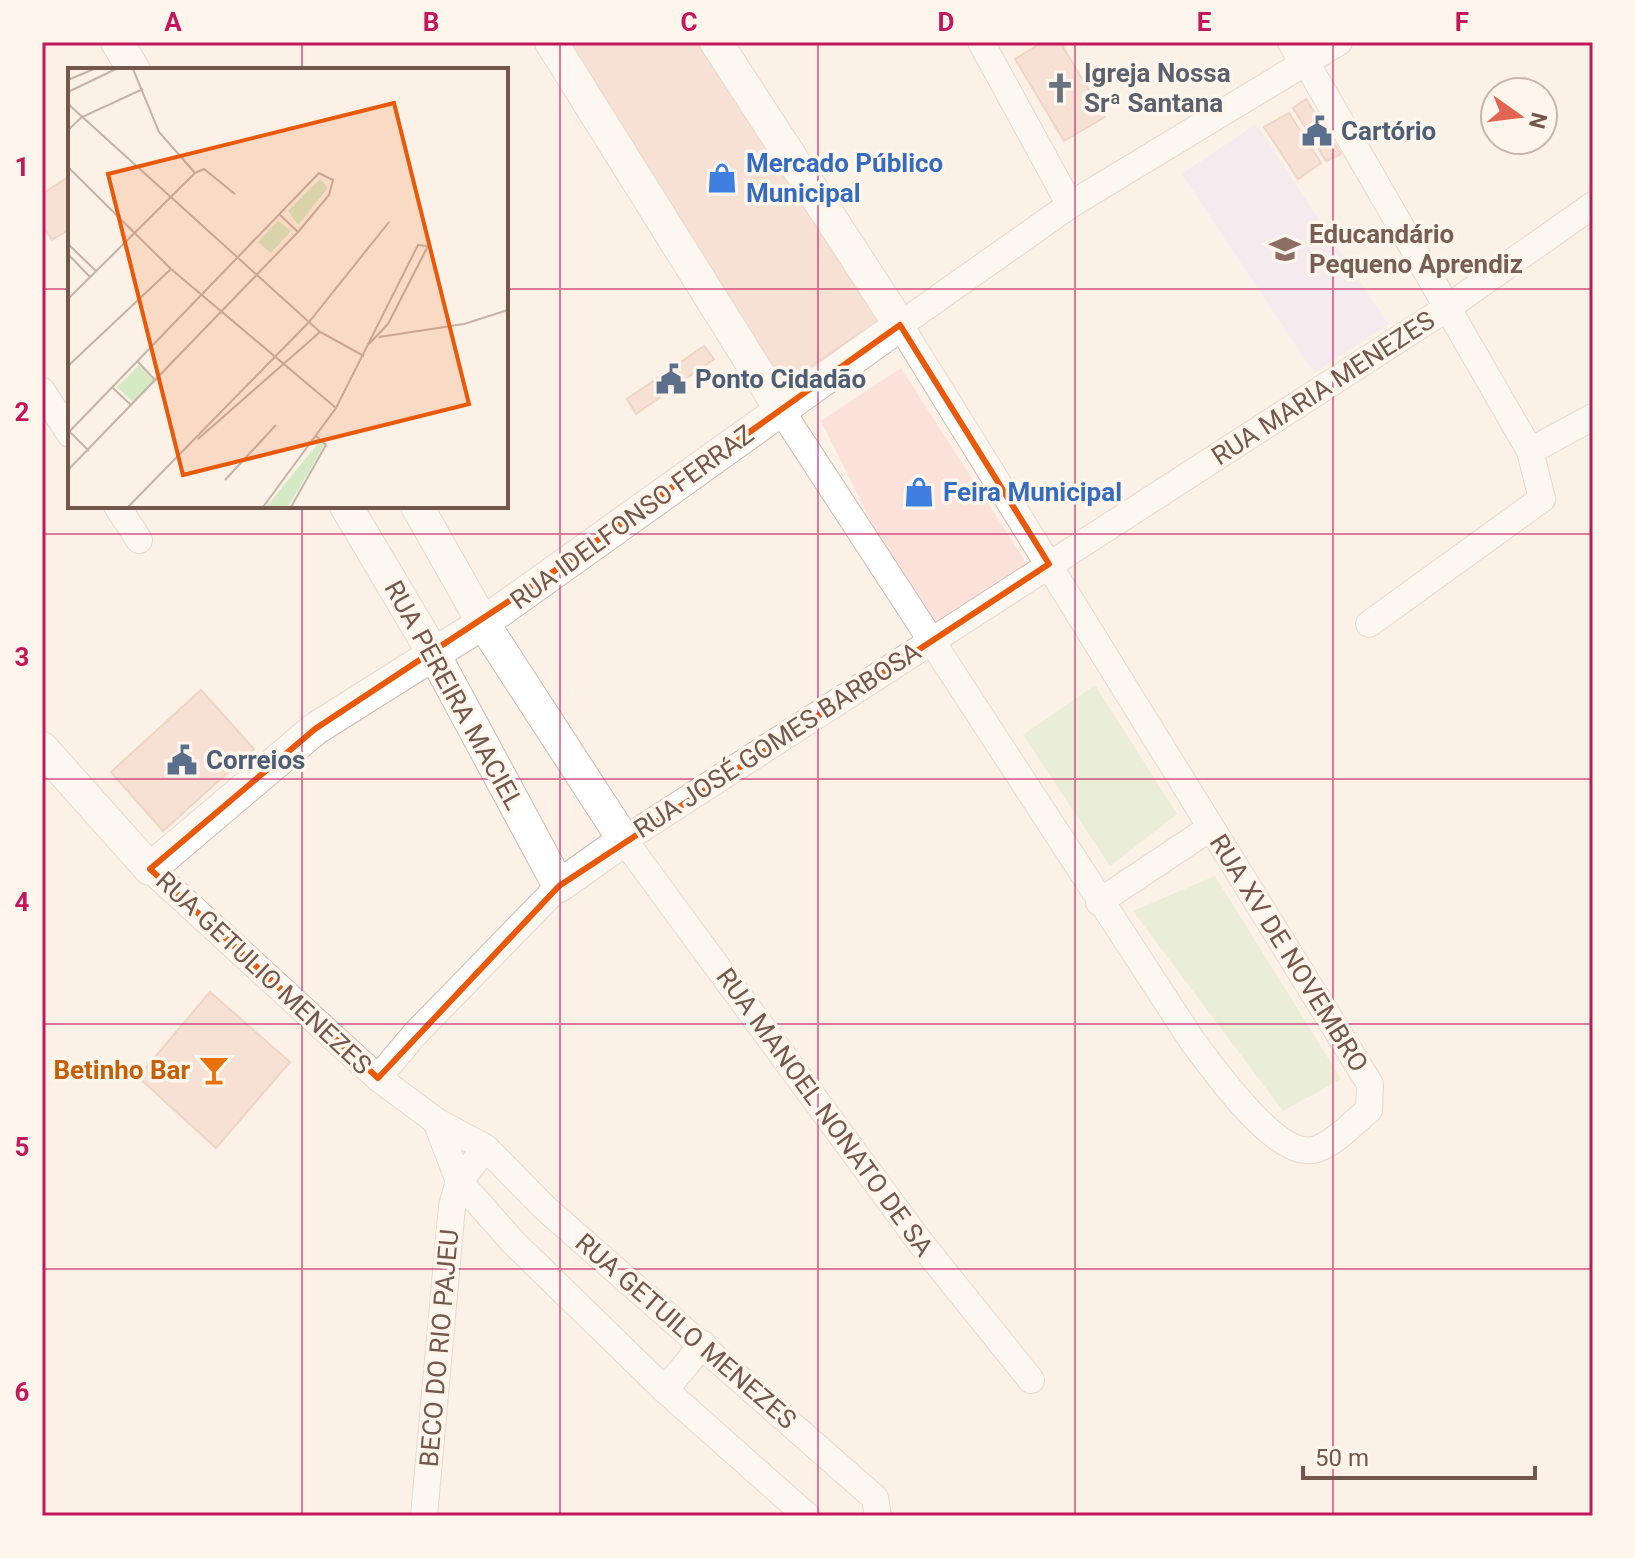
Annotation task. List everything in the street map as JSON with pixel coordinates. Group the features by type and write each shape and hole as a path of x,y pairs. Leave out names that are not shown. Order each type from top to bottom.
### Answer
{"street":[{"path":"117,42 133,68"},
{"path":"551,42 781,410"},
{"path":"716,42 900,325 1070,205 1300,52 1339,42"},
{"path":"981,42 1070,205"},
{"path":"1300,52 1530,451 1542,499 1369,624"},
{"name":"RUA MARIA MENEZES","path":"930,640 1447,308 1593,205"},
{"name":"RUA IDELFONSO FERRAZ","path":"435,656 900,325"},
{"name":"RUA XV DE NOVEMBRO","path":"781,410 1193,1042 1244,1106 1286,1145 1305,1151 1319,1148 1369,1110 1370,1084 900,325"},
{"path":"42,391 68,431"},
{"path":"1530,451 1593,417"},
{"path":"118,508 139,540"},
{"name":"RUA PEREIRA MACIEL","path":"347,508 435,656 559,886"},
{"path":"378,1078 415,1034 559,886 624,840 483,623 418,508"},
{"name":"RUA JOSÉ GOMES BARBOSA","path":"624,840 930,640"},
{"path":"42,748 150,869 315,729 435,656"},
{"path":"1099,902 1210,828"},
{"name":"RUA MANOEL NONATO DE SA","path":"624,840 901,1217 1031,1380"},
{"name":"RUA GETULIO MENEZES","path":"150,869 378,1078 436,1121"},
{"path":"436,1121 459,1181 486,1148"},
{"name":"RUA GETUILO MENEZES","path":"436,1121 486,1148 545,1208 875,1498 879,1506 878,1516"},
{"name":"RUA GETUILO MENEZES","path":"459,1181 513,1242 665,1390 807,1516"},
{"name":"BECO DO RIO PAJEU","path":"424,1516 452,1206 459,1181"},
{"path":"665,1390 703,1344"}],"highlighted area":[{"path":"900,325 1049,564 559,886 378,1078 150,869 315,729 550,574"}],"shaded area":[{"name":"Educandário Pequeno Aprendiz","path":"1256,124 1388,324 1314,373 1182,174"},
{"name":"Feira Municipal","path":"901,368 1027,564 930,640 821,421"}],"green space":[{"path":"1095,685 1177,814 1110,866 1023,735"},
{"path":"1215,876 1341,1079 1283,1111 1133,911"}],"building":[{"name":"Mercado Público Municipal","path":"557,42 714,42 889,314 775,390"},
{"name":"Igreja Nossa Srª Santana","path":"1043,42 1060,42 1105,117 1064,141 1015,59"},
{"name":"Cartório","path":"1306,99 1341,154 1326,161 1293,108"},
{"path":"1289,113 1321,163 1298,179 1264,127"},
{"path":"68,177 68,230 52,240 42,225 42,194"},
{"name":"Ponto Cidadão","path":"704,346 714,359 636,414 627,399"},
{"name":"Correios","path":"201,690 254,749 163,831 111,772"},
{"name":"Betinho Bar","path":"210,992 290,1062 216,1148 138,1077"}],"place":[{"name":"Igreja Nossa Srª Santana","path":"1060,88"},
{"name":"Cartório","path":"1317,131"},
{"name":"Mercado Público Municipal","path":"722,178"},
{"name":"Educandário Pequeno Aprendiz","path":"1285,249"},
{"name":"Ponto Cidadão","path":"671,379"},
{"name":"Feira Municipal","path":"919,492"},
{"name":"Correios","path":"182,760"},
{"name":"Betinho Bar","path":"214,1070"}]}
